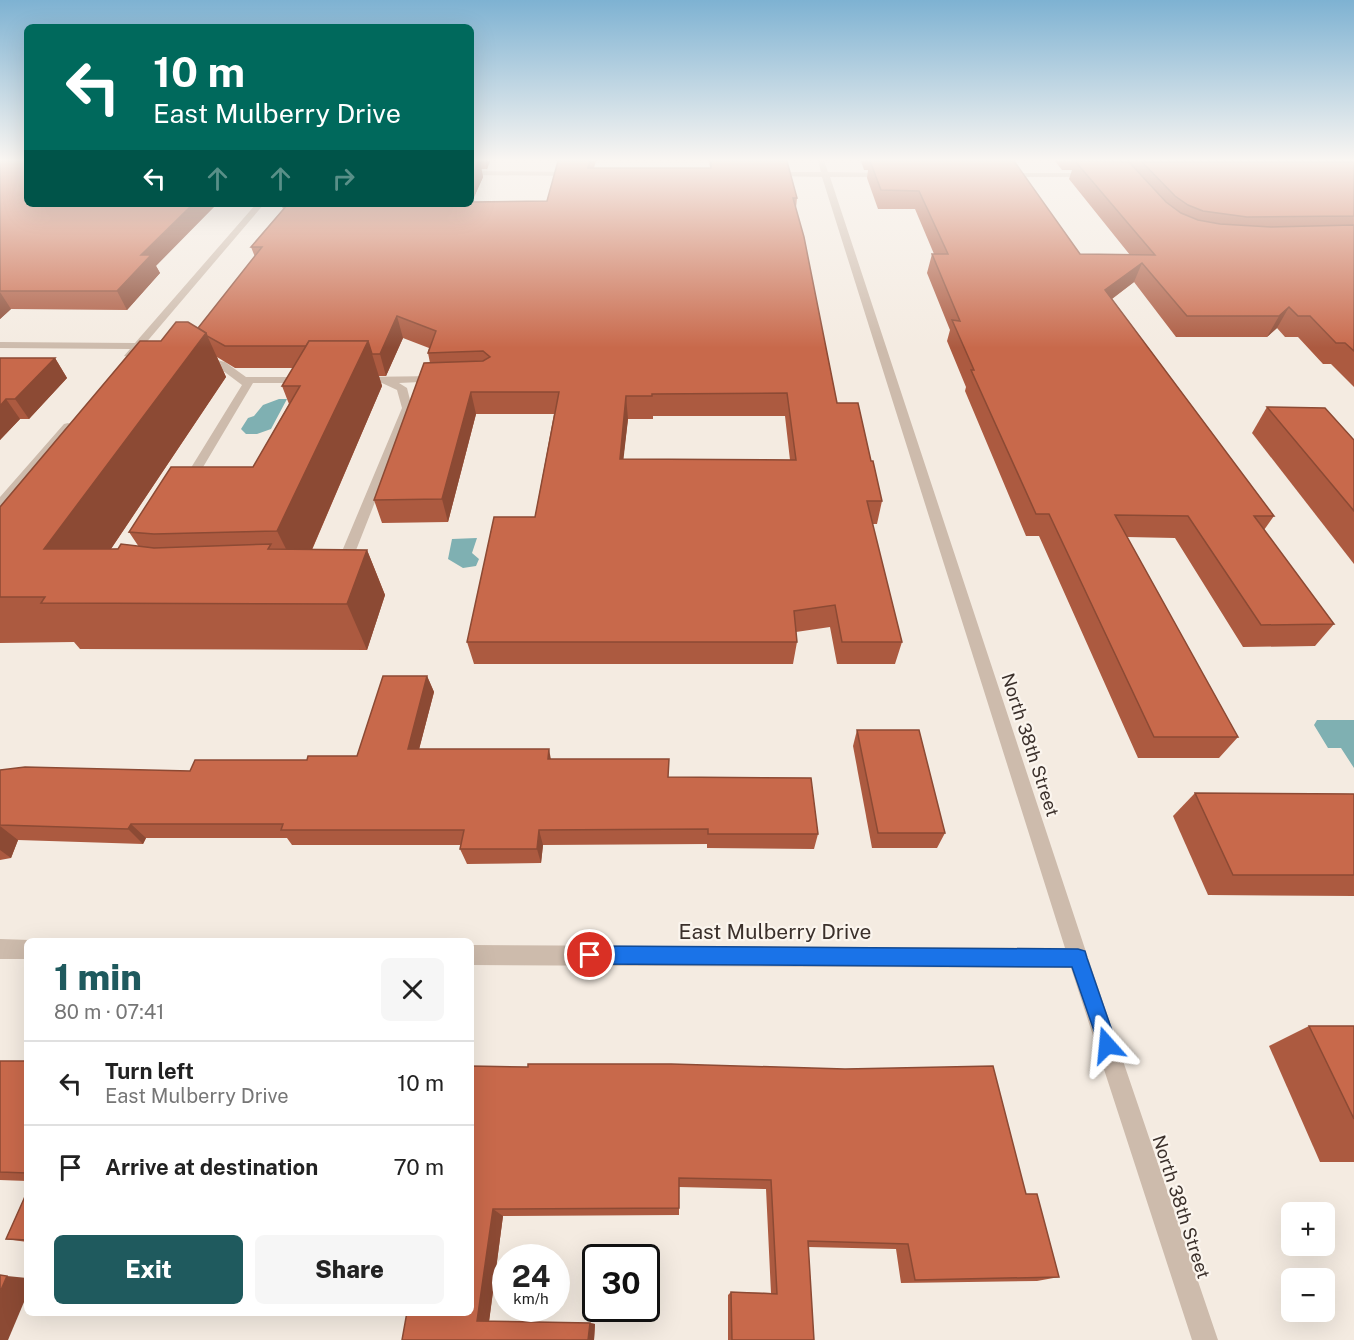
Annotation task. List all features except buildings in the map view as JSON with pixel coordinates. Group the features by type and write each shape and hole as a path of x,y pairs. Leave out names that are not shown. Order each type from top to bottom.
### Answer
{"street":[{"path":"145,361 123,363 243,224"},
{"name":"North 38th Street","path":"842,224 1078,958 1205,1340"},
{"path":"0,345 137,346"},
{"path":"183,491 248,384 222,364 204,370 191,365"},
{"path":"350,380 453,379"},
{"path":"244,380 315,380"},
{"path":"336,583 407,408 402,388 384,380"},
{"path":"0,505 77,416"},
{"path":"0,949 24,949"},
{"name":"East Mulberry Drive","path":"474,954 1078,958"}],"water":[{"path":"279,399 287,399 271,429 257,434 246,434 241,429 248,418 254,416 263,405"},
{"path":"477,538 472,553 479,559 476,566 463,568 448,559 452,539"},
{"path":"1317,720 1354,720 1354,768 1341,748 1328,748 1314,725"}],"route":[{"path":"590,955 1078,958 1107,1045"}]}
